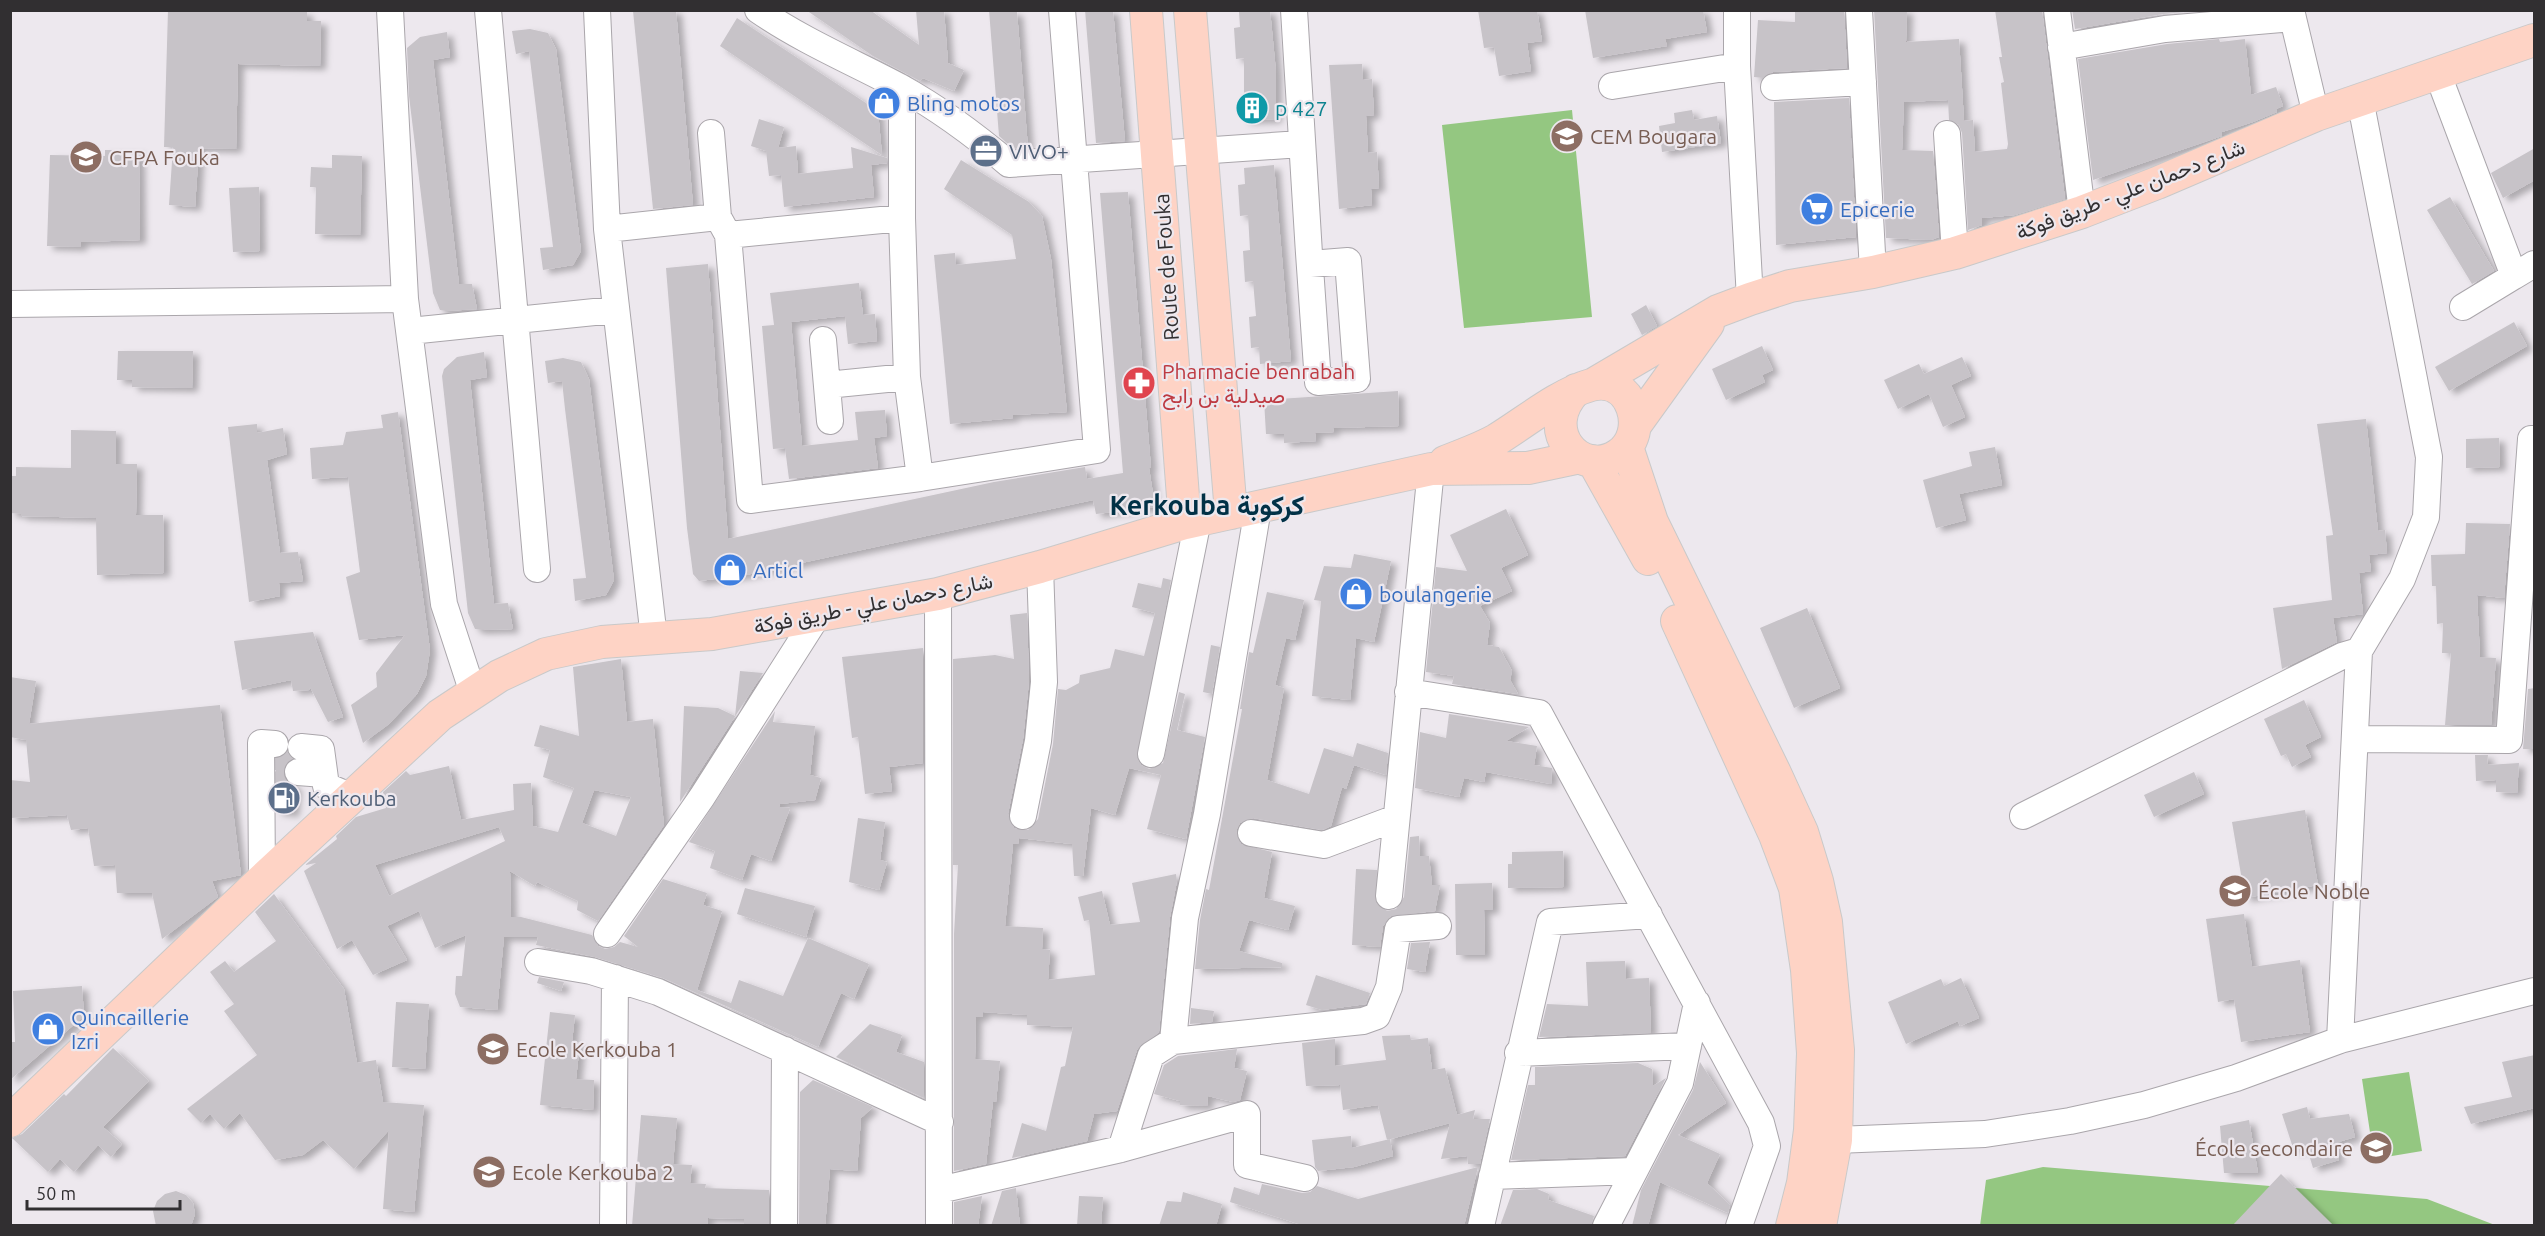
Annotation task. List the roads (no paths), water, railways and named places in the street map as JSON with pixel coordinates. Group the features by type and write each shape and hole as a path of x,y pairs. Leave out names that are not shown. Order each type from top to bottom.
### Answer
{"main road":[{"name":"Route de Fouka","path":"1146,10 1157,154 1192,522"},
{"name":"Route de Fouka","path":"1190,10 1201,150 1245,511"},
{"name":"شارع دحمان علي - طريق فوكة","path":"10,1121 262,880 440,716 499,676 546,654 603,642 712,634 816,618 938,594 1040,567 1192,522 1431,469 1492,442 1718,311 1790,286 1873,273 1955,253 2082,212 2157,183 2316,115 2535,39"},
{"path":"1587,459 1617,456 1718,311"},
{"path":"1792,1226 1803,1183 1810,1130 1813,1053 1807,970 1795,888 1775,835 1639,538 1587,459 1570,449 1563,438 1559,425 1561,412 1567,400 1585,387 1606,385 1619,390 1635,411 1631,436 1652,522 1775,773 1802,832 1817,881 1826,922 1838,1050 1836,1140 1820,1226"},
{"name":"شارع دحمان علي - طريق فوكة","path":"1431,469 1528,468 1587,459"}],"street":[{"path":"390,10 405,299 444,604 473,693"},
{"path":"488,10 537,568"},
{"path":"597,10 607,229 614,310 654,638"},
{"path":"758,10 788,19 902,88 988,146 1009,164 1302,144"},
{"path":"711,133 723,226 750,500 1097,450 1062,10"},
{"path":"1294,10 1310,264"},
{"path":"1737,10 1737,66 1750,299"},
{"path":"1859,10 1873,273"},
{"path":"2057,10 2082,212"},
{"path":"2061,47 2163,20 2292,14 2316,115"},
{"path":"1612,86 1737,66"},
{"path":"2437,72 2524,270 2463,307"},
{"path":"1774,87 1863,82"},
{"path":"902,88 902,218 907,377 920,477"},
{"path":"2340,1041 2359,651 2402,579 2426,517 2429,457 2360,99"},
{"path":"1947,134 1955,253"},
{"path":"607,229 902,218"},
{"path":"10,304 405,299"},
{"path":"410,331 614,310"},
{"path":"823,340 830,421"},
{"path":"827,385 907,377"},
{"path":"2356,739 2509,740 2531,439 2535,439"},
{"path":"1389,896 1431,469"},
{"path":"1173,1041 1185,918 1207,814 1245,511"},
{"path":"1151,754 1192,522"},
{"path":"1023,816 1038,741 1044,682 1040,567"},
{"path":"938,594 939,1226"},
{"path":"606,934 702,797 816,618"},
{"path":"2023,816 2342,656 2359,651"},
{"path":"1408,692 1539,713 1761,1123 1767,1146 1739,1226"},
{"path":"309,762 326,786 352,797"},
{"path":"262,880 268,766"},
{"path":"1251,833 1324,844 1396,818"},
{"path":"1481,1226 1518,1053 1550,922 1649,915"},
{"path":"1121,1149 1151,1055 1173,1041 1363,1021 1377,1016 1389,987 1398,929 1438,926"},
{"path":"538,962 591,971 658,992 940,1122"},
{"path":"613,1226 615,978"},
{"path":"1836,1140 1985,1134 2070,1121 2144,1105 2236,1078 2340,1041 2535,990"},
{"path":"1606,1226 1680,1083 1697,1003"},
{"path":"1518,1053 1688,1046"},
{"path":"784,1050 784,1226"},
{"path":"939,1190 1121,1149 1247,1114 1247,1164 1305,1178"},
{"path":"1492,1176 1634,1171"}],"tunnel":[{"path":"273,757 300,759"},
{"path":"270,784 297,786"}],"place":[{"name":"Bling motos","path":"884,103"},
{"name":"p 427","path":"1252,108"},
{"name":"CEM Bougara","path":"1567,136"},
{"name":"VIVO+","path":"986,151"},
{"name":"CFPA Fouka","path":"86,157"},
{"name":"Epicerie","path":"1817,209"},
{"name":"Pharmacie benrabah صيدلية بن رابح","path":"1139,383"},
{"name":"Articl","path":"730,570"},
{"name":"boulangerie","path":"1356,594"},
{"name":"Kerkouba","path":"284,798"},
{"name":"École Noble","path":"2235,891"},
{"name":"Quincaillerie Izri","path":"48,1029"},
{"name":"Ecole Kerkouba 1","path":"493,1049"},
{"name":"École secondaire","path":"2376,1148"},
{"name":"Ecole Kerkouba 2","path":"489,1172"}],"district":[{"name":"Kerkouba كركوبة","path":"1207,505"}]}
